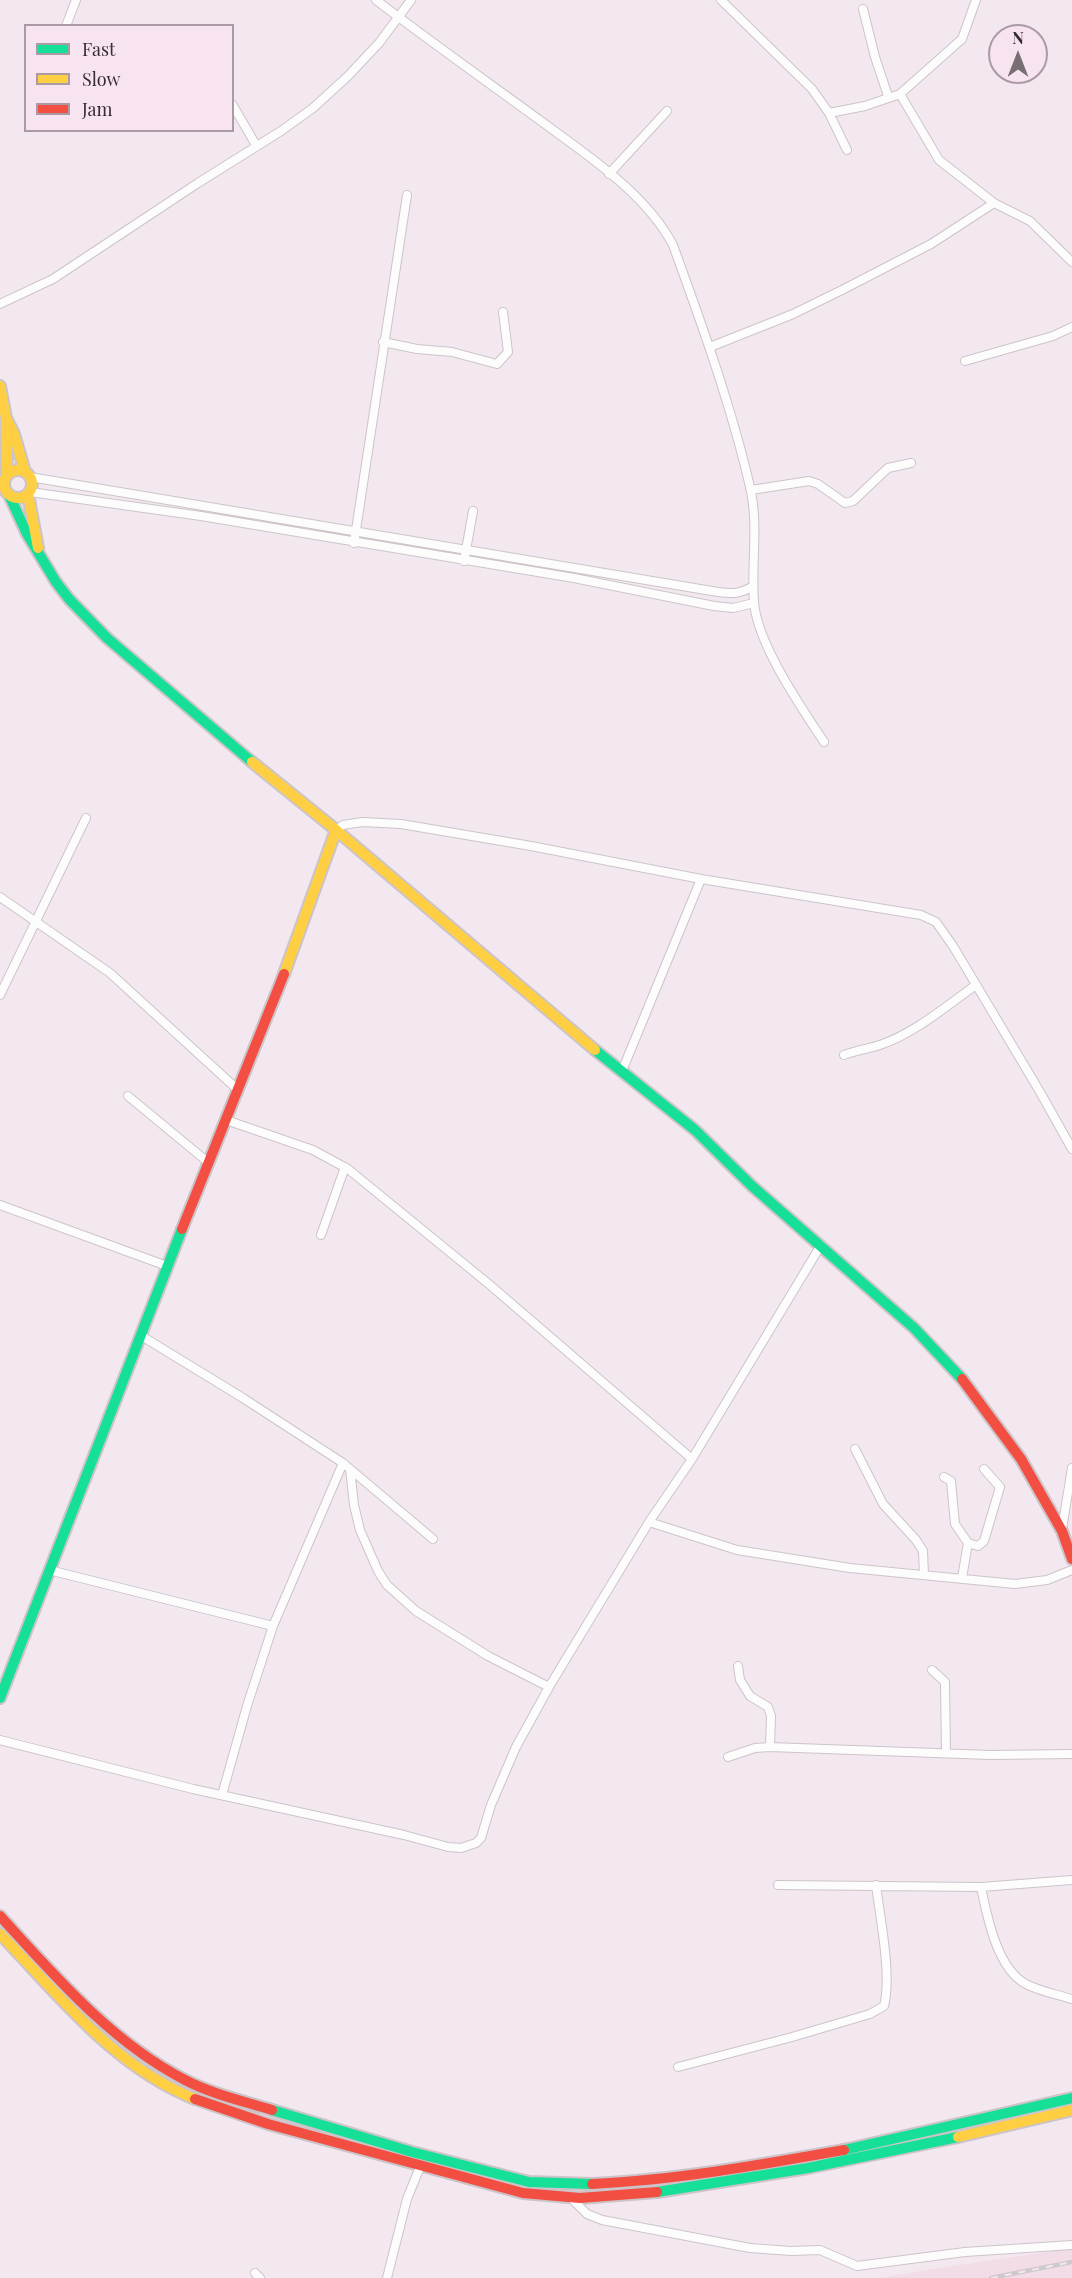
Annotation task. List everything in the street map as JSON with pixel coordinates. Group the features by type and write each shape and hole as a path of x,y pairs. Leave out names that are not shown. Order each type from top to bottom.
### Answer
{"street":[{"path":"67,24 76,0"},
{"path":"376,0 609,174 651,211 667,233 710,347 751,490 756,541 753,586 758,625 794,697 824,742"},
{"path":"0,304 53,279 256,145 281,131 334,89 379,42 411,0"},
{"path":"721,0 812,89 829,113 847,150"},
{"path":"829,113 866,106 888,96 900,94 962,39 976,0"},
{"path":"863,9 888,96"},
{"path":"900,94 939,160 994,203 1030,221 1072,262"},
{"path":"234,107 256,145"},
{"path":"609,174 667,111"},
{"path":"354,543 407,195"},
{"path":"710,347 794,314 842,290 931,244 994,203"},
{"path":"383,342 417,349 452,352 497,364 508,352 503,312"},
{"path":"964,361 1053,336 1072,327"},
{"path":"0,386 6,418 5,493 39,555 69,599 106,638 219,735 336,830 564,1025 694,1130 752,1185 914,1328 965,1382 1022,1459 1062,1531 1072,1559"},
{"path":"6,418 32,486 29,493 39,555"},
{"path":"751,490 809,481 818,484 845,503 853,501 888,468 911,463"},
{"path":"4,477 14,471 734,594 744,592 753,586"},
{"path":"5,493 20,498 29,493 190,514 599,583 714,606 733,608 754,603"},
{"path":"464,561 473,511"},
{"path":"425,555 427,543"},
{"path":"599,583 602,572"},
{"path":"0,995 86,818"},
{"path":"0,1698 167,1266 297,940 336,830 343,825 362,822 401,824 531,846 701,879 921,915 936,922 976,985 1072,1149"},
{"path":"622,1071 701,879"},
{"path":"0,897 110,973 237,1089"},
{"path":"844,1055 880,1045 911,1029 976,985"},
{"path":"128,1096 209,1163"},
{"path":"226,1120 312,1150 345,1167 490,1285 692,1460"},
{"path":"321,1235 345,1167"},
{"path":"0,1205 167,1266"},
{"path":"0,1740 222,1795 404,1835 448,1847 469,1846 481,1838 491,1805 516,1747 549,1687 649,1522 692,1460 821,1245"},
{"path":"140,1335 243,1398 347,1466 433,1539"},
{"path":"855,1449 883,1504 923,1551 924,1575"},
{"path":"222,1795 273,1626 347,1466"},
{"path":"347,1466 360,1530 373,1561 387,1584 416,1611 488,1656 549,1687"},
{"path":"1062,1531 1072,1468"},
{"path":"944,1477 951,1481 955,1524 968,1543 978,1546 984,1541 1000,1487 984,1469"},
{"path":"649,1522 737,1550 850,1568 1015,1584 1047,1580 1072,1570"},
{"path":"962,1578 968,1543"},
{"path":"49,1570 273,1626"},
{"path":"738,1666 740,1680 750,1696 768,1707 771,1716 770,1747"},
{"path":"932,1670 945,1682 946,1754"},
{"path":"728,1757 755,1748 770,1747 946,1754 1072,1754"},
{"path":"778,1885 981,1887 1072,1880"},
{"path":"678,2067 814,2031 870,2014 884,2006 887,1996 876,1885"},
{"path":"981,1887 987,1917 999,1952 1010,1969 1024,1984 1071,1999"},
{"path":"0,1916 56,1977 99,2019 138,2052 186,2081 235,2099 412,2152 529,2182 588,2184 633,2182 799,2158 856,2148 1072,2098"},
{"path":"0,1934 100,2037 148,2075 219,2108 420,2167 531,2194 570,2197 627,2195 802,2170 1072,2110"},
{"path":"799,2158 802,2170"},
{"path":"387,2278 404,2210 420,2167"},
{"path":"570,2197 587,2214 602,2220 750,2248 791,2251 820,2250 857,2266 965,2252 1072,2245"}],"shaded area":[{"path":"1072,2248 1072,2278 880,2278 920,2271"}],"railway":[{"path":"991,2278 1072,2262"}],"traffic: fast":[{"path":"10,497 27,534 69,599 107,638 252,762"},
{"path":"595,1050 695,1130 752,1186 914,1328 962,1379"},
{"path":"0,1698 182,1229"},
{"path":"844,2150 1072,2098"},
{"path":"272,2110 412,2152 529,2182 592,2184"},
{"path":"657,2192 808,2168 958,2137"}],"traffic: slow":[{"path":"0,386 6,418 7,474"},
{"path":"6,418 14,434 25,472"},
{"path":"18,470 28,474 32,484 28,494 18,498 8,494 4,484 8,474 18,470"},
{"path":"28,494 38,548"},
{"path":"252,762 336,830 595,1050"},
{"path":"284,974 336,830"},
{"path":"0,1934 66,2005 113,2049 166,2085 195,2099"},
{"path":"958,2137 1072,2110"}],"traffic: jam":[{"path":"182,1229 284,974"},
{"path":"962,1379 1021,1459 1062,1531 1072,1559"},
{"path":"0,1916 85,2006 108,2027 158,2065 195,2085 272,2110"},
{"path":"195,2099 268,2124 523,2193 580,2198 657,2192"},
{"path":"592,2184 687,2175 844,2150"}]}
